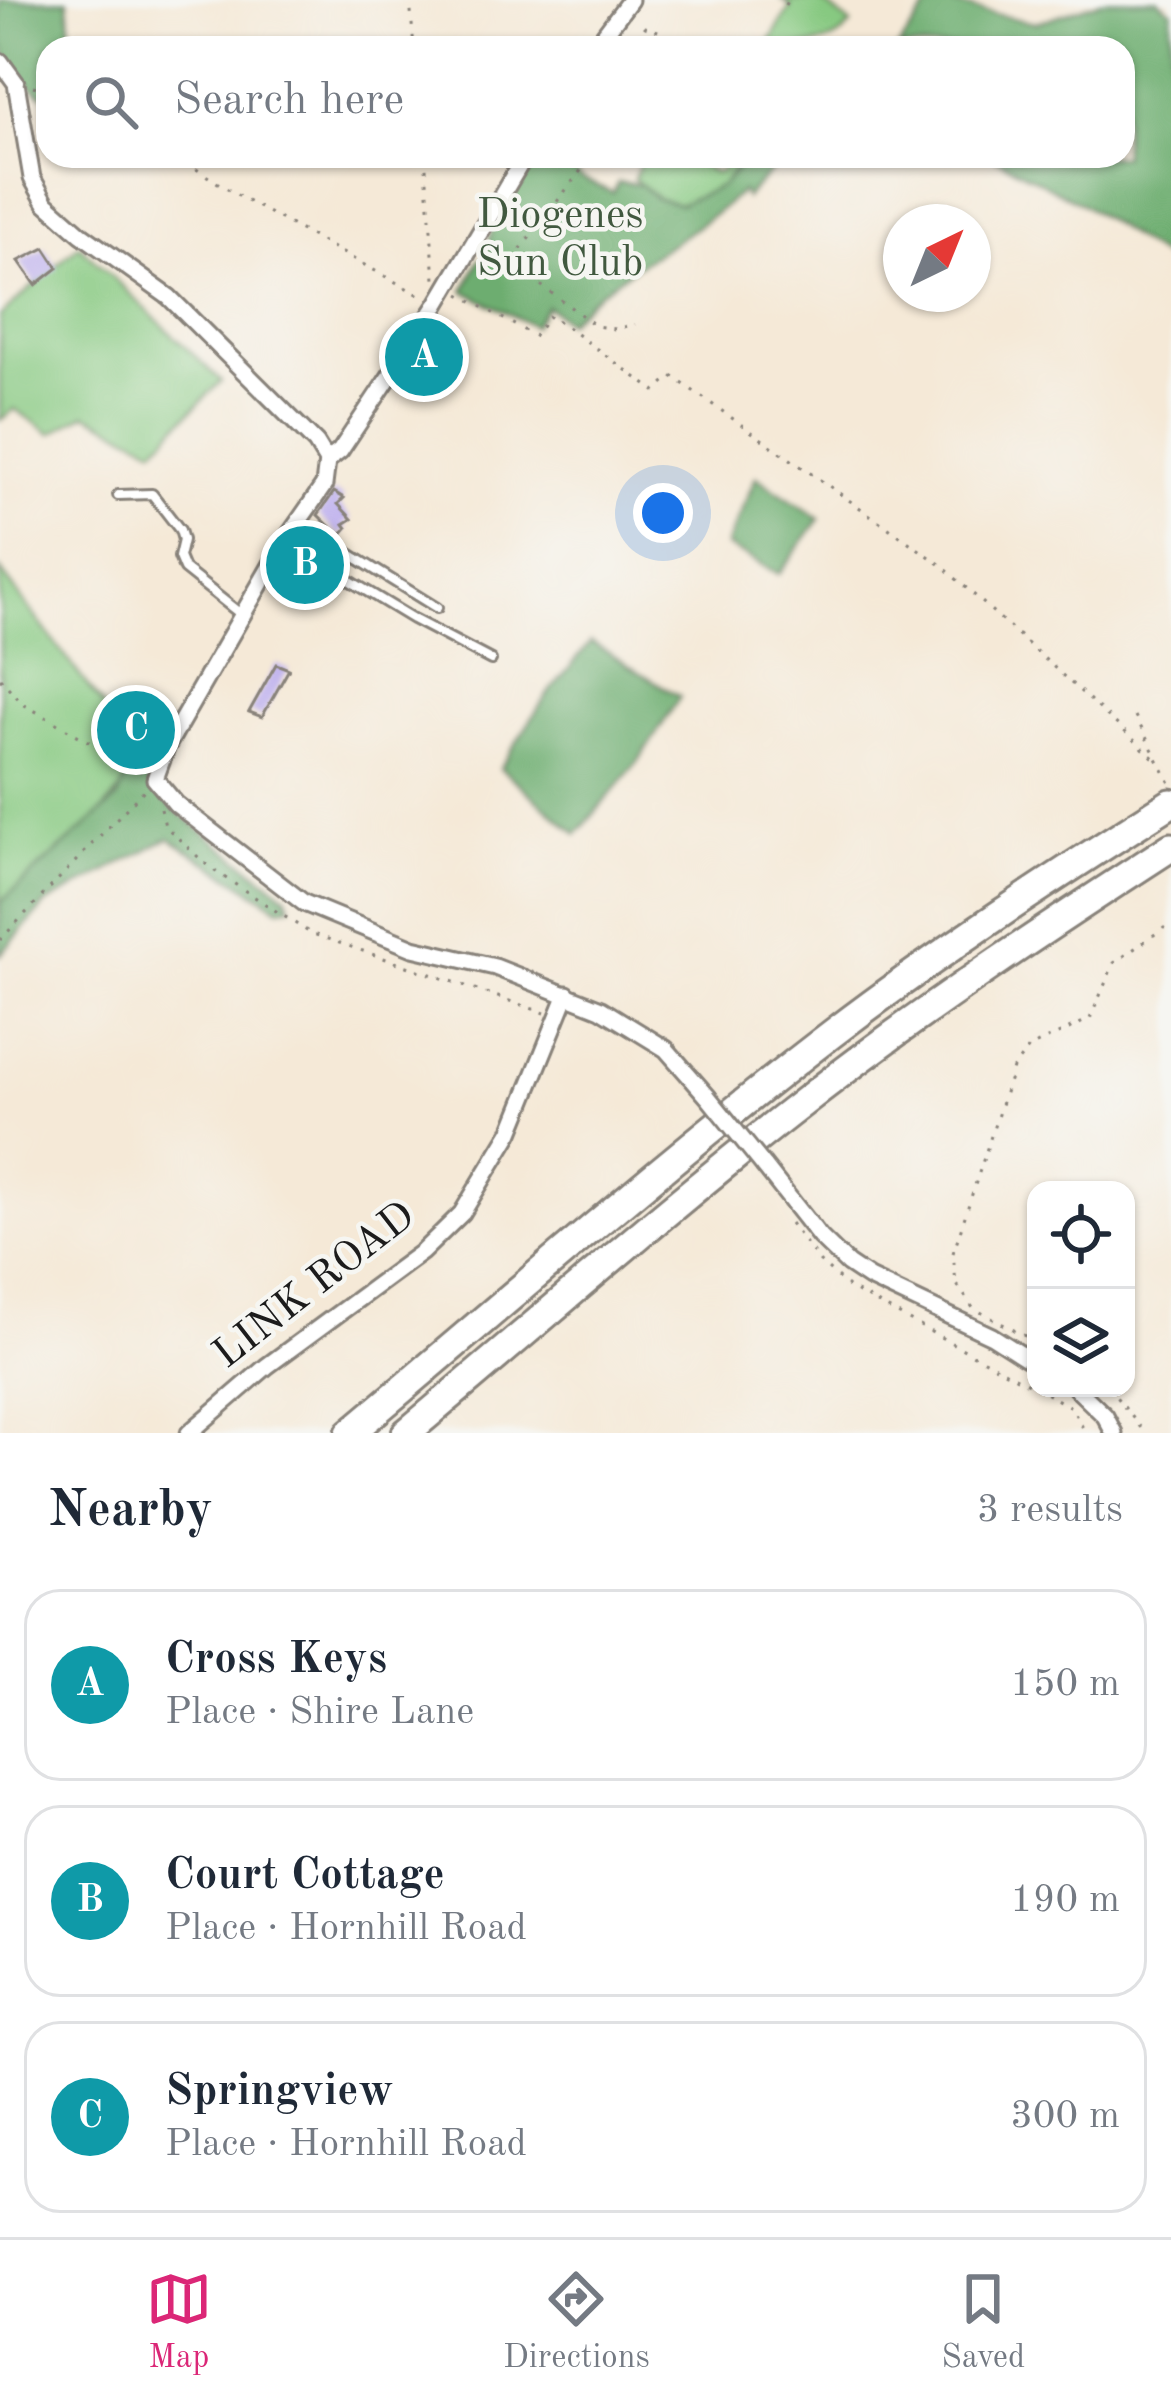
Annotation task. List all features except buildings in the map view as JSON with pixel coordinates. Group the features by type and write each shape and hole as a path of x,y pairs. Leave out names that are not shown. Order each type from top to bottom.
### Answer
{"highway":[{"path":"350,1433 652,1178 835,1031 1026,895 1171,803"},
{"path":"406,1433 808,1098 1012,950 1171,847"}],"street":[{"path":"602,36 630,0"},
{"path":"0,61 16,82 32,178 46,203 169,297 316,443 327,460 324,484 285,542 167,746 155,779 176,804 304,903 413,948 495,967 567,994 602,1009 666,1049 820,1237 848,1264 1027,1358"},
{"path":"327,460 340,451 437,305 518,168"},
{"name":"LINK ROAD","path":"189,1433 267,1366 422,1252 462,1213 505,1146 567,994"},
{"path":"1085,1397 1114,1433"}],"lane":[{"path":"118,495 152,494 180,530 183,540 178,557 184,569 244,617"},
{"path":"298,522 437,608"},
{"path":"285,542 491,660"}],"path":[{"path":"410,0 413,36"},
{"path":"639,36 645,27 664,33"},
{"path":"195,168 437,305"},
{"path":"426,168 437,305"},
{"path":"510,263 583,168"},
{"path":"471,248 510,263 596,326 635,324"},
{"path":"437,305 460,294 534,336 550,315 655,391 671,376 940,564 1156,760"},
{"path":"0,678 23,704 155,779 0,940"},
{"path":"1135,716 1171,784"},
{"path":"1027,1337 973,1308 956,1283 953,1253 1012,1068 1030,1047 1090,1019 1114,963 1171,923"},
{"path":"780,1211 820,1262 849,1288 1071,1407 1086,1433"},
{"path":"1116,1397 1145,1433"}],"green space":[{"path":"0,0 68,0 71,36 36,36 36,90 13,68 1,33"},
{"path":"782,0 820,0 851,24 838,36 773,36 791,6"},
{"path":"933,0 1035,23 1105,0 1158,0 1171,10 1171,263 1082,204 1014,168 1135,168 1135,36 907,36"},
{"name":"Diogenes Sun Club","path":"525,168 571,168 613,193 618,182 641,185 655,198 679,204 722,186 738,168 774,168 745,198 742,191 608,286 567,322 547,306 533,326 464,291 479,259 488,262 494,255 486,249 497,214"},
{"path":"638,168 706,168 715,173 734,168 722,186 680,217 634,179"},
{"path":"79,245 221,381 155,448 86,414 51,434 15,409 0,420 0,316"},
{"path":"756,477 820,519 779,574 726,546"},
{"path":"0,570 145,762 0,929"},
{"path":"591,642 680,697 638,762 577,834 500,768 547,695"},
{"path":"139,746 155,751 148,782 171,807 286,895 291,906 279,908 169,838 46,904 0,955 0,903 118,798"}],"place":[{"name":"Cross Keys","path":"424,357"},
{"name":"Court Cottage","path":"305,565"},
{"name":"Springview","path":"136,730"}]}
